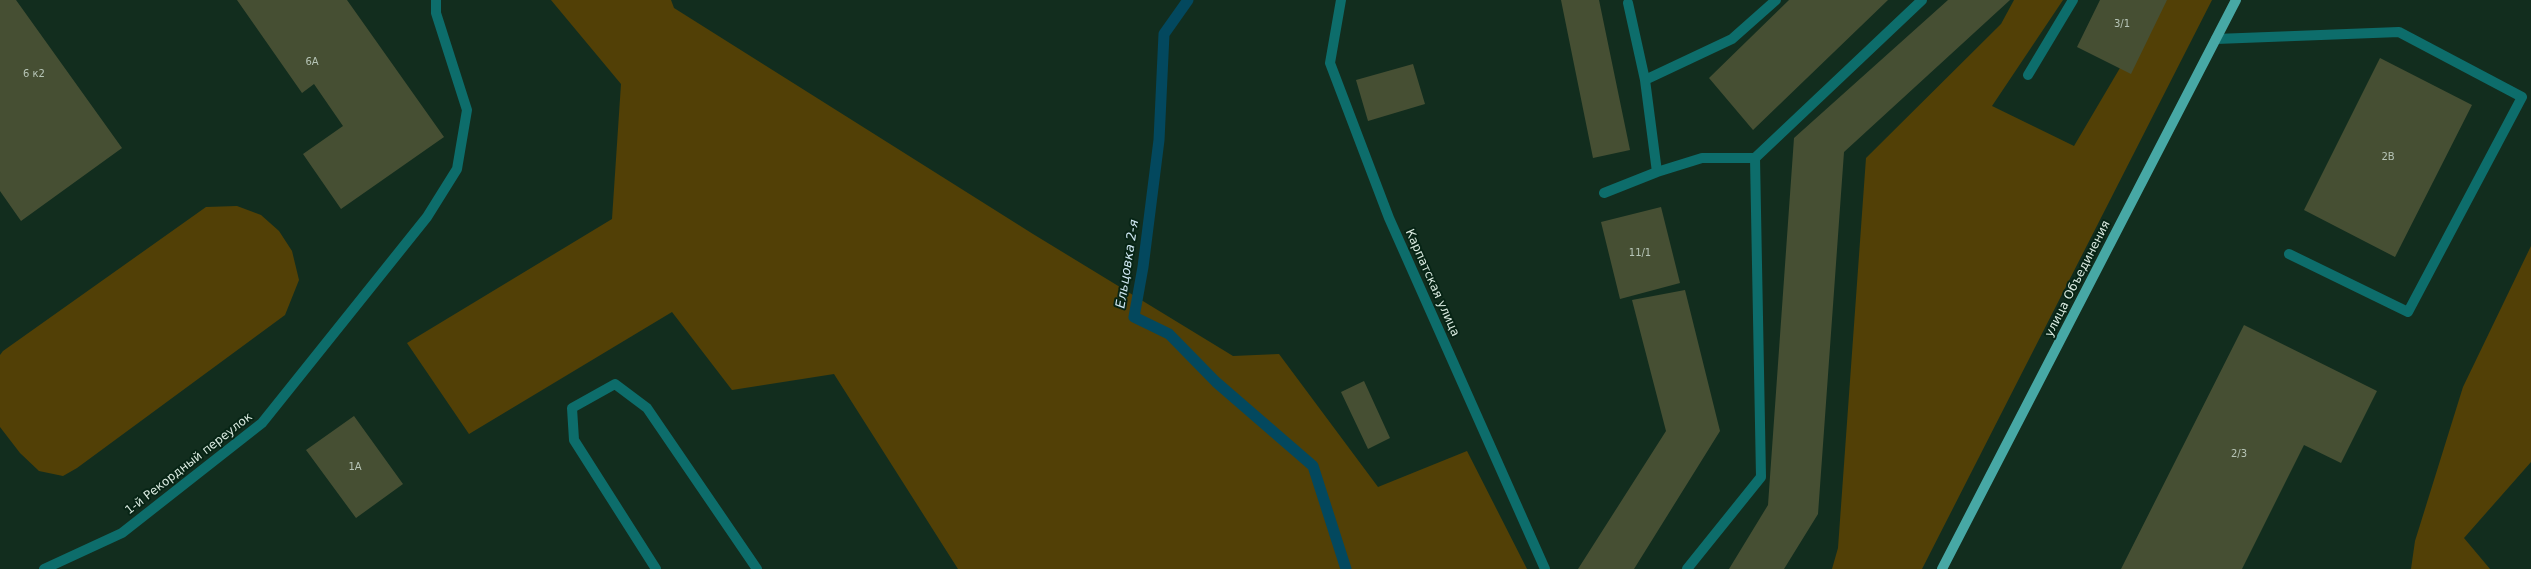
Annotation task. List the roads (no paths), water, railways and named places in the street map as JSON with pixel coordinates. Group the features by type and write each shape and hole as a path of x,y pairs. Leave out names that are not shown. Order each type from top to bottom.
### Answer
{"main road":[{"name":"улица Объединения","path":"1942,569 2236,0"}],"street":[{"name":"1-й Рекордный переулок","path":"44,569 122,534 262,423 427,217 457,169 467,110 436,13 436,0"},
{"name":"Карпатская улица","path":"1341,0 1330,63 1388,218 1545,569"},
{"path":"1645,80 1732,40 1775,0"},
{"path":"1604,193 1657,172 1702,158 1755,158 1922,0"},
{"path":"2028,75 2074,0"},
{"path":"1628,3 1645,80 1657,172"},
{"path":"2216,39 2399,32 2522,97 2408,312 2289,254"},
{"path":"1687,569 1761,477 1755,158"},
{"path":"656,569 574,440 572,408 615,384 647,408 757,569"}],"waterway":[{"name":"Ельцовка 2-я","path":"1188,0 1164,34 1159,140 1143,267 1134,317 1169,334 1216,382 1313,466 1346,569"}]}
